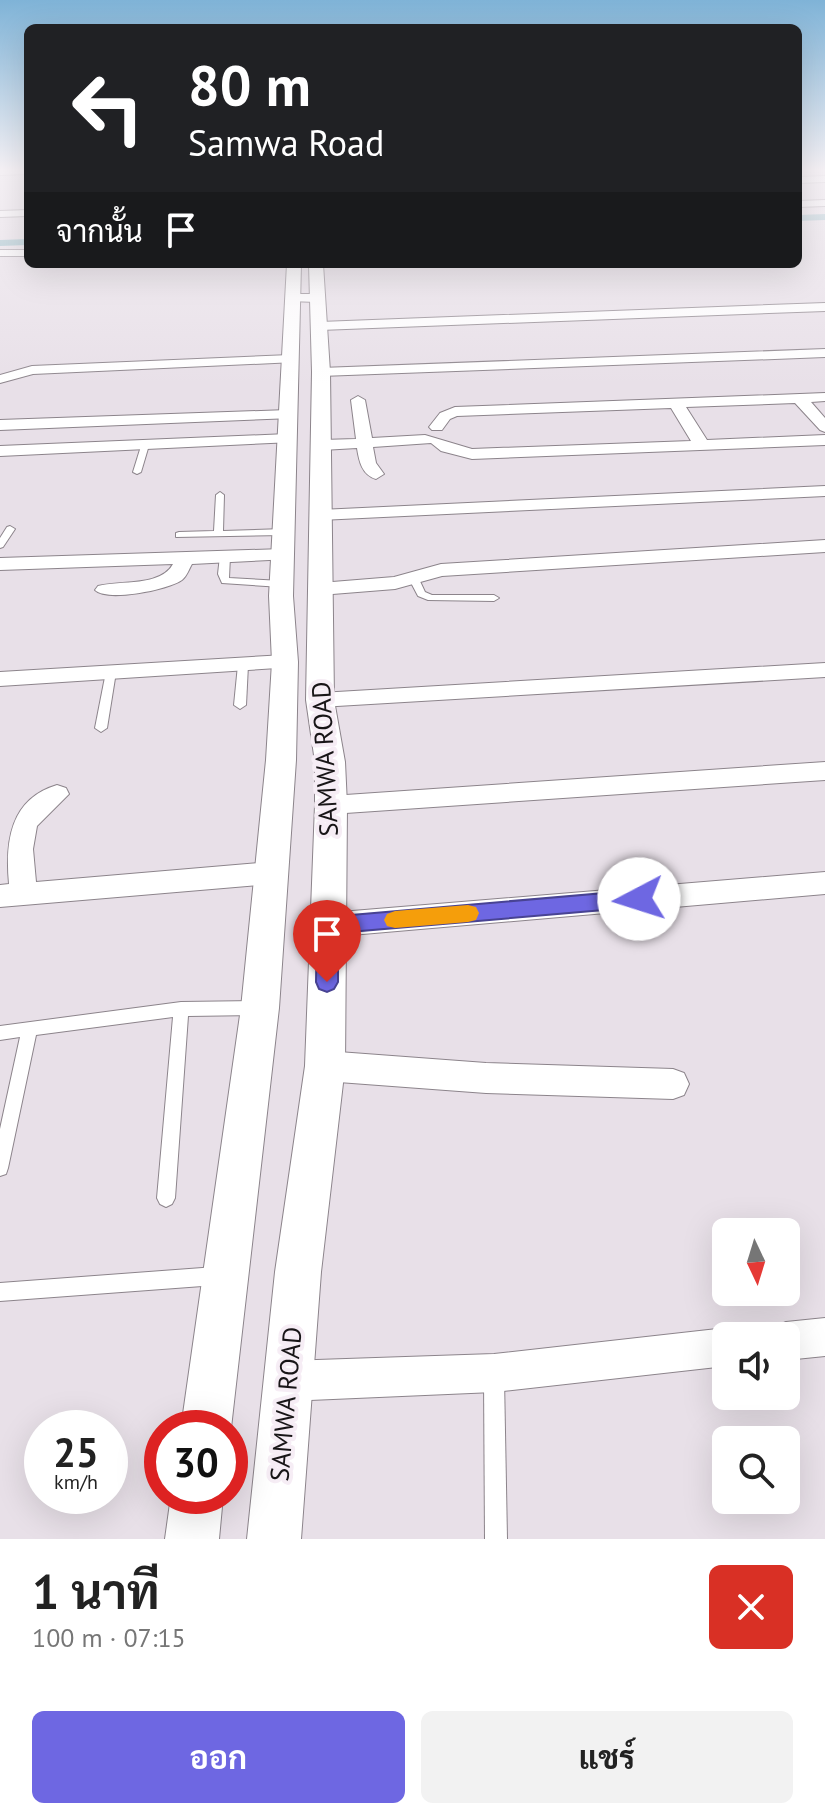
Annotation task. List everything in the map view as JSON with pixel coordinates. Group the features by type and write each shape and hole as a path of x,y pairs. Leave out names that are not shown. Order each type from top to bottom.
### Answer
{"street":[{"path":"0,253 24,253"},
{"path":"0,264 24,263"},
{"name":"SAMWA ROAD","path":"295,268 310,307"},
{"name":"SAMWA ROAD","path":"208,1410 260,1008 285,702 283,557 288,427 315,268"},
{"path":"310,307 825,307"},
{"path":"227,348 298,359"},
{"path":"0,365 825,353"},
{"path":"0,379 32,370 298,359"},
{"name":"SAMWA ROAD","path":"274,1539 298,1272 325,1066 331,805 330,762 320,700 322,439 298,359"},
{"path":"431,435 445,416 455,412 825,397"},
{"path":"799,398 825,427"},
{"path":"358,400 368,464 376,474"},
{"path":"675,402 702,445"},
{"path":"0,425 288,427"},
{"path":"0,451 145,445 288,427"},
{"path":"322,439 431,435 447,448 472,454 825,440"},
{"path":"320,511 410,510 825,491"},
{"path":"320,589 395,583 441,570 825,546"},
{"path":"0,564 225,556 283,557"},
{"path":"105,590 157,584 177,575 186,557"},
{"path":"0,679 285,662"},
{"path":"320,700 825,670"},
{"path":"331,805 825,771"},
{"path":"57,794 38,805 21,828 12,895 272,873"},
{"path":"328,925 825,883"},
{"path":"325,1066 486,1078 673,1084"},
{"path":"800,1340 825,1337"},
{"path":"287,1381 494,1373 712,1349"},
{"path":"192,1539 195,1514"}],"lane":[{"path":"137,472 145,445"},
{"path":"218,534 220,495"},
{"path":"0,545 10,529"},
{"path":"179,535 218,534 283,557"},
{"path":"225,556 225,581 283,557"},
{"path":"413,577 421,594 431,598 494,598"},
{"path":"240,705 243,665"},
{"path":"101,728 111,672"},
{"path":"0,1033 181,1009 260,1008"},
{"path":"166,1198 181,1009"},
{"path":"0,1168 29,1031"},
{"path":"0,1292 227,1275"},
{"path":"494,1373 496,1539"}],"waterway":[{"path":"0,243 24,242"}],"slow traffic":[{"path":"395,920 468,913"}],"route":[{"path":"327,982 328,925 639,899"}]}
